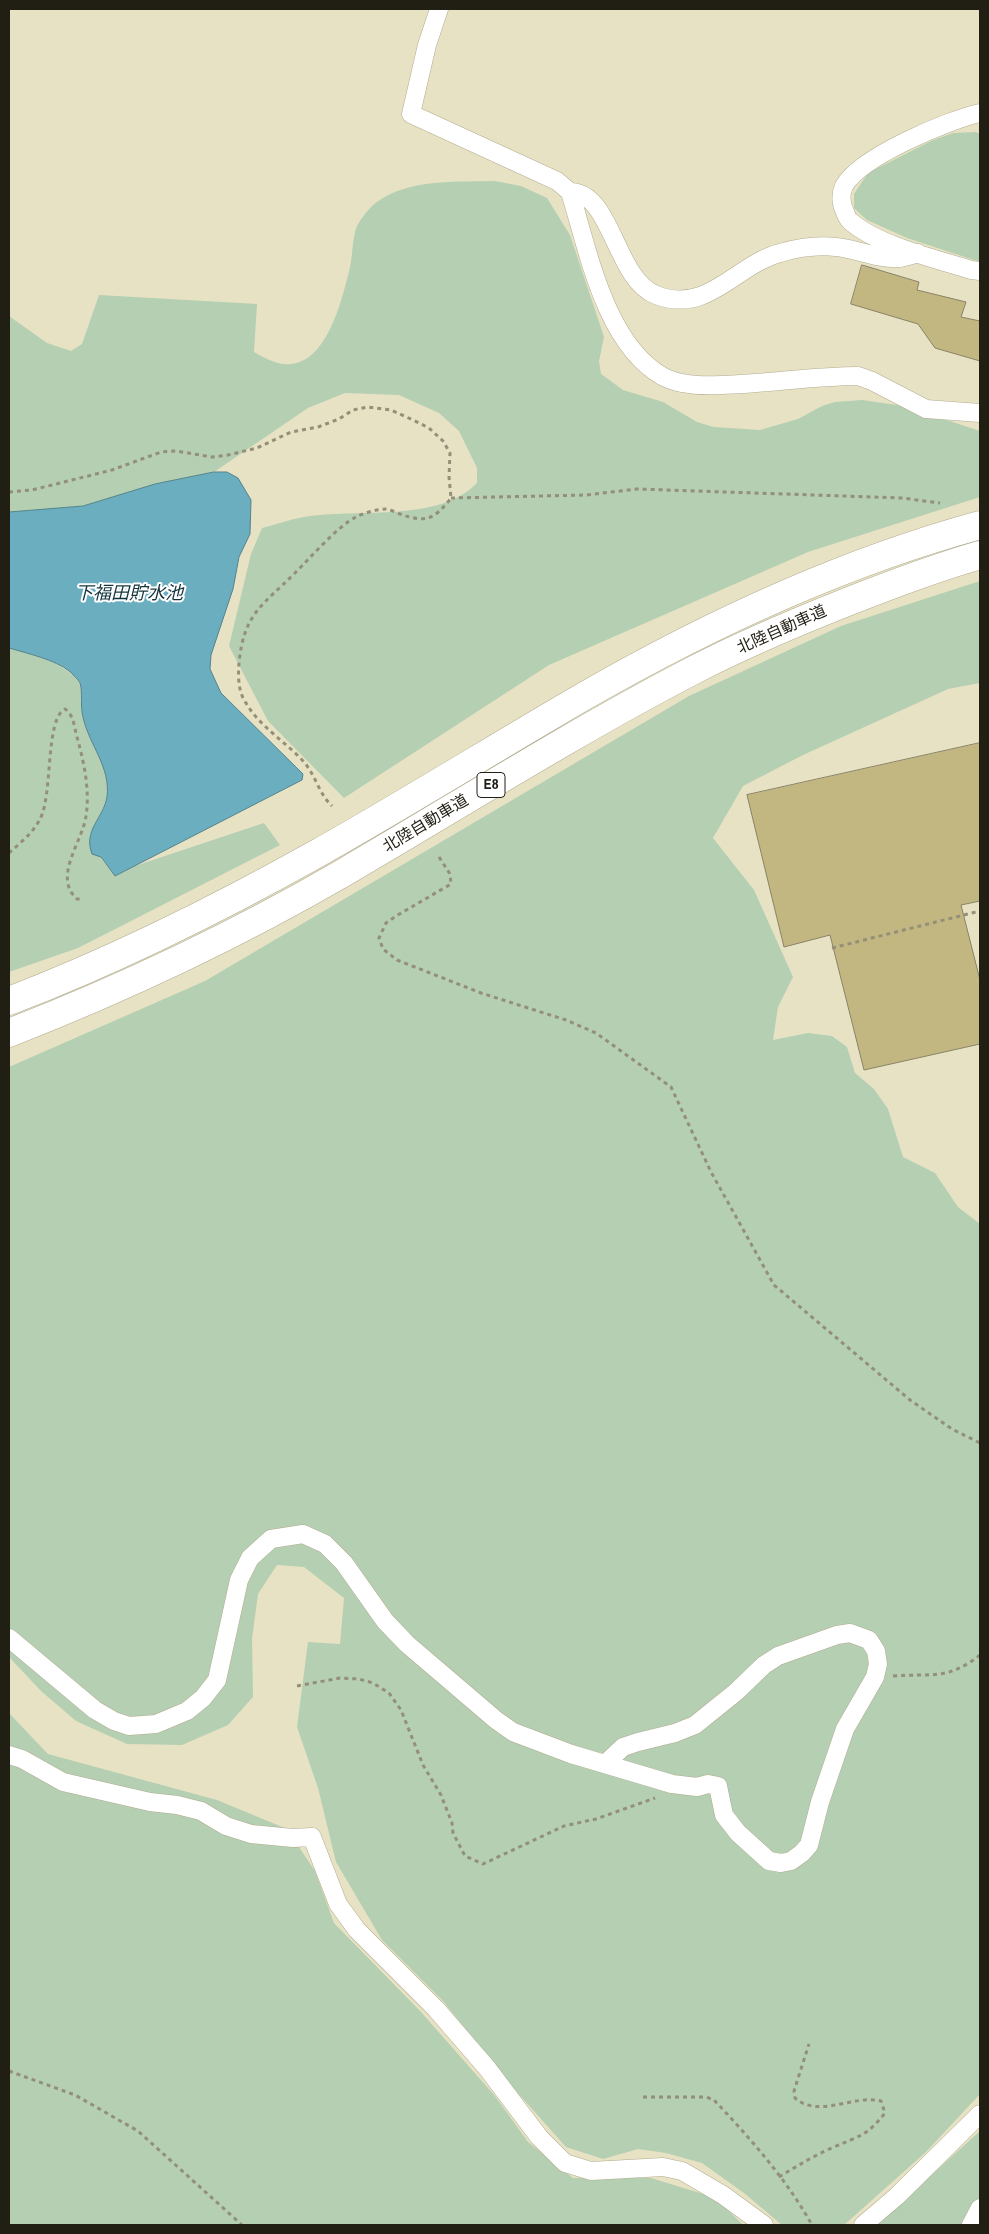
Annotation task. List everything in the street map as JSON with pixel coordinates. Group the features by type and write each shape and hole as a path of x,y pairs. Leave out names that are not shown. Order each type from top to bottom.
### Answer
{"highway":[{"name":"北陸自動車道","path":"9,1001 143,944 232,900 320,852 582,697 677,646 770,602 864,564 980,525"},
{"name":"北陸自動車道","path":"9,1033 162,969 249,925 341,874 600,721 694,670 801,621 873,592 980,556"}],"street":[{"path":"439,9 427,45 411,114 557,181 570,192 608,306 621,334 642,360 662,376 694,384 721,385 858,376 872,381 926,410 980,413"},
{"path":"980,112 913,136 858,170 844,186 840,203 849,220 872,236 918,253 971,270 980,271"},
{"path":"570,192 579,192 595,205 628,268 641,286 668,299 688,299 706,295 751,266 778,254 798,248 836,247 899,258 918,253"},
{"path":"9,1638 95,1710 129,1726 156,1724 187,1711 203,1698 217,1680 239,1580 250,1558 271,1539 302,1534 325,1544 353,1575 385,1621 407,1644 496,1720 513,1732 606,1764 672,1784 697,1787 708,1784 718,1786 724,1815 738,1833 769,1861 781,1864 792,1861 809,1845 820,1802 845,1729 875,1677 878,1664 876,1651 868,1640 850,1633 837,1635 778,1656 764,1665 736,1692 695,1725 675,1734 622,1747 606,1764"},
{"path":"9,1755 22,1759 63,1782 150,1802 201,1810 226,1826 251,1834 293,1838 312,1837 338,1904 357,1930 436,2009 487,2068 539,2137 565,2163 591,2171 663,2167 682,2171 723,2195 764,2225"},
{"path":"863,2225 897,2196 980,2114"},
{"path":"971,2225 980,2208"}],"path":[{"path":"9,492 32,490 112,470 161,452 176,451 212,458 228,455 257,448 291,432 318,427 338,419 353,410 368,407 391,410 429,428 443,441 450,453 448,477 451,498"},
{"path":"332,806 323,798 315,776 304,761 260,722 245,702 239,684 238,670 246,626 256,610 355,517 386,509 416,520 430,519 451,498 586,495 637,489 902,498 940,502"},
{"path":"9,853 25,838 40,819 48,788 52,737 56,720 61,711 65,709 72,719 84,763 87,787 86,818 68,868 72,895 77,899 83,899"},
{"path":"439,857 450,874 452,884 386,923 378,938 383,950 397,960 481,993 566,1020 596,1033 671,1088 711,1172 774,1285 910,1400 952,1429 980,1443"},
{"path":"832,948 980,911"},
{"path":"875,1677 933,1676 952,1673 980,1655"},
{"path":"297,1686 340,1678 359,1679 373,1683 390,1693 401,1710 423,1764 441,1795 452,1822 453,1833 465,1856 483,1864 564,1826 596,1819 656,1797 672,1784"},
{"path":"779,2176 834,2146 860,2137 874,2126 885,2113 881,2101 871,2098 827,2107 799,2102 795,2098 794,2091 809,2044"},
{"path":"9,2071 75,2095 138,2131 242,2225"},
{"path":"643,2097 706,2097 714,2100 779,2176 800,2204 812,2225"}],"green space":[{"path":"976,132 980,134 980,262 907,238 867,220 854,208 854,194 868,173 931,141 953,133"},
{"path":"495,181 521,186 547,198 570,235 604,337 599,361 601,374 623,390 663,402 697,422 714,427 760,430 798,419 822,406 835,402 862,400 904,406 980,431 980,497 808,552 549,665 344,798 268,721 229,646 251,554 262,528 286,521 330,514 398,512 421,509 442,504 461,495 477,483 477,468 459,431 439,413 399,395 345,393 308,408 214,472 155,484 83,506 9,512 9,316 47,343 71,351 82,344 99,295 257,304 254,352 278,363 294,364 308,358 319,347 329,332 347,281 355,231 362,218 379,200 409,187 452,182"},
{"path":"980,581 980,683 948,689 803,755 743,786 713,838 754,890 793,977 778,1007 773,1040 808,1033 832,1036 847,1047 855,1073 874,1089 888,1109 903,1157 935,1173 958,1207 980,1224 980,2094 926,2152 844,2225 782,2225 744,2193 702,2163 666,2153 638,2149 603,2159 566,2147 508,2082 443,2001 382,1940 336,1862 318,1788 297,1727 308,1642 340,1644 344,1598 304,1567 277,1565 258,1594 252,1639 253,1697 228,1725 182,1745 127,1744 76,1721 41,1691 9,1657 9,1067 205,981 689,696 841,626"},
{"path":"9,648 55,663 70,673 79,683 83,717 103,766 107,786 106,802 90,836 102,860 115,876 135,866 264,823 280,845 78,948 9,972"},
{"path":"9,1713 48,1754 217,1800 287,1829 315,1871 334,1923 421,2012 495,2096 528,2142 573,2178 651,2178 716,2198 743,2225 9,2225"},
{"path":"980,2131 980,2225 876,2225"}],"water":[{"name":"下福田貯水池","path":"214,472 227,472 238,478 251,500 250,534 239,557 233,589 211,655 210,669 221,693 303,774 302,780 115,876 101,857 92,854 90,846 92,831 105,805 107,786 103,766 83,717 80,683 69,671 57,663 9,648 9,512 83,506 155,484"}],"building":[{"path":"862,265 919,282 917,290 966,302 961,317 980,321 980,361 935,348 918,324 851,304"},
{"path":"980,743 980,901 961,905 980,980 980,1044 864,1070 830,935 784,947 747,795"}]}
